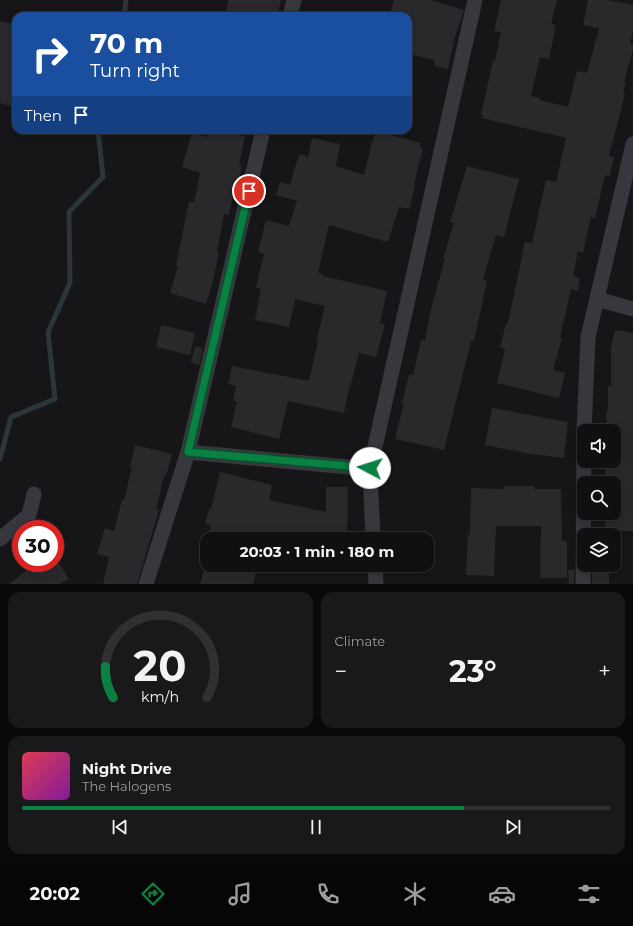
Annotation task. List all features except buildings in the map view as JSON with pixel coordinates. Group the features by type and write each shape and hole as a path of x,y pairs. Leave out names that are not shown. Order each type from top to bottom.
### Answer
{"street":[{"path":"291,12 294,0"},
{"path":"373,532 370,468 475,0"},
{"path":"146,584 188,452 262,134"},
{"path":"584,424 588,337 618,212 629,179 633,144"},
{"path":"597,299 633,309"},
{"path":"188,452 370,468"},
{"path":"583,584 584,468"},
{"path":"0,539 28,516 34,494"},
{"path":"375,572 376,584"}],"waterway":[{"path":"124,12 126,0"},
{"path":"0,459 11,417 55,399 48,332 70,283 69,212 103,177 98,134"}],"route":[{"path":"249,191 188,452 370,468"}]}
